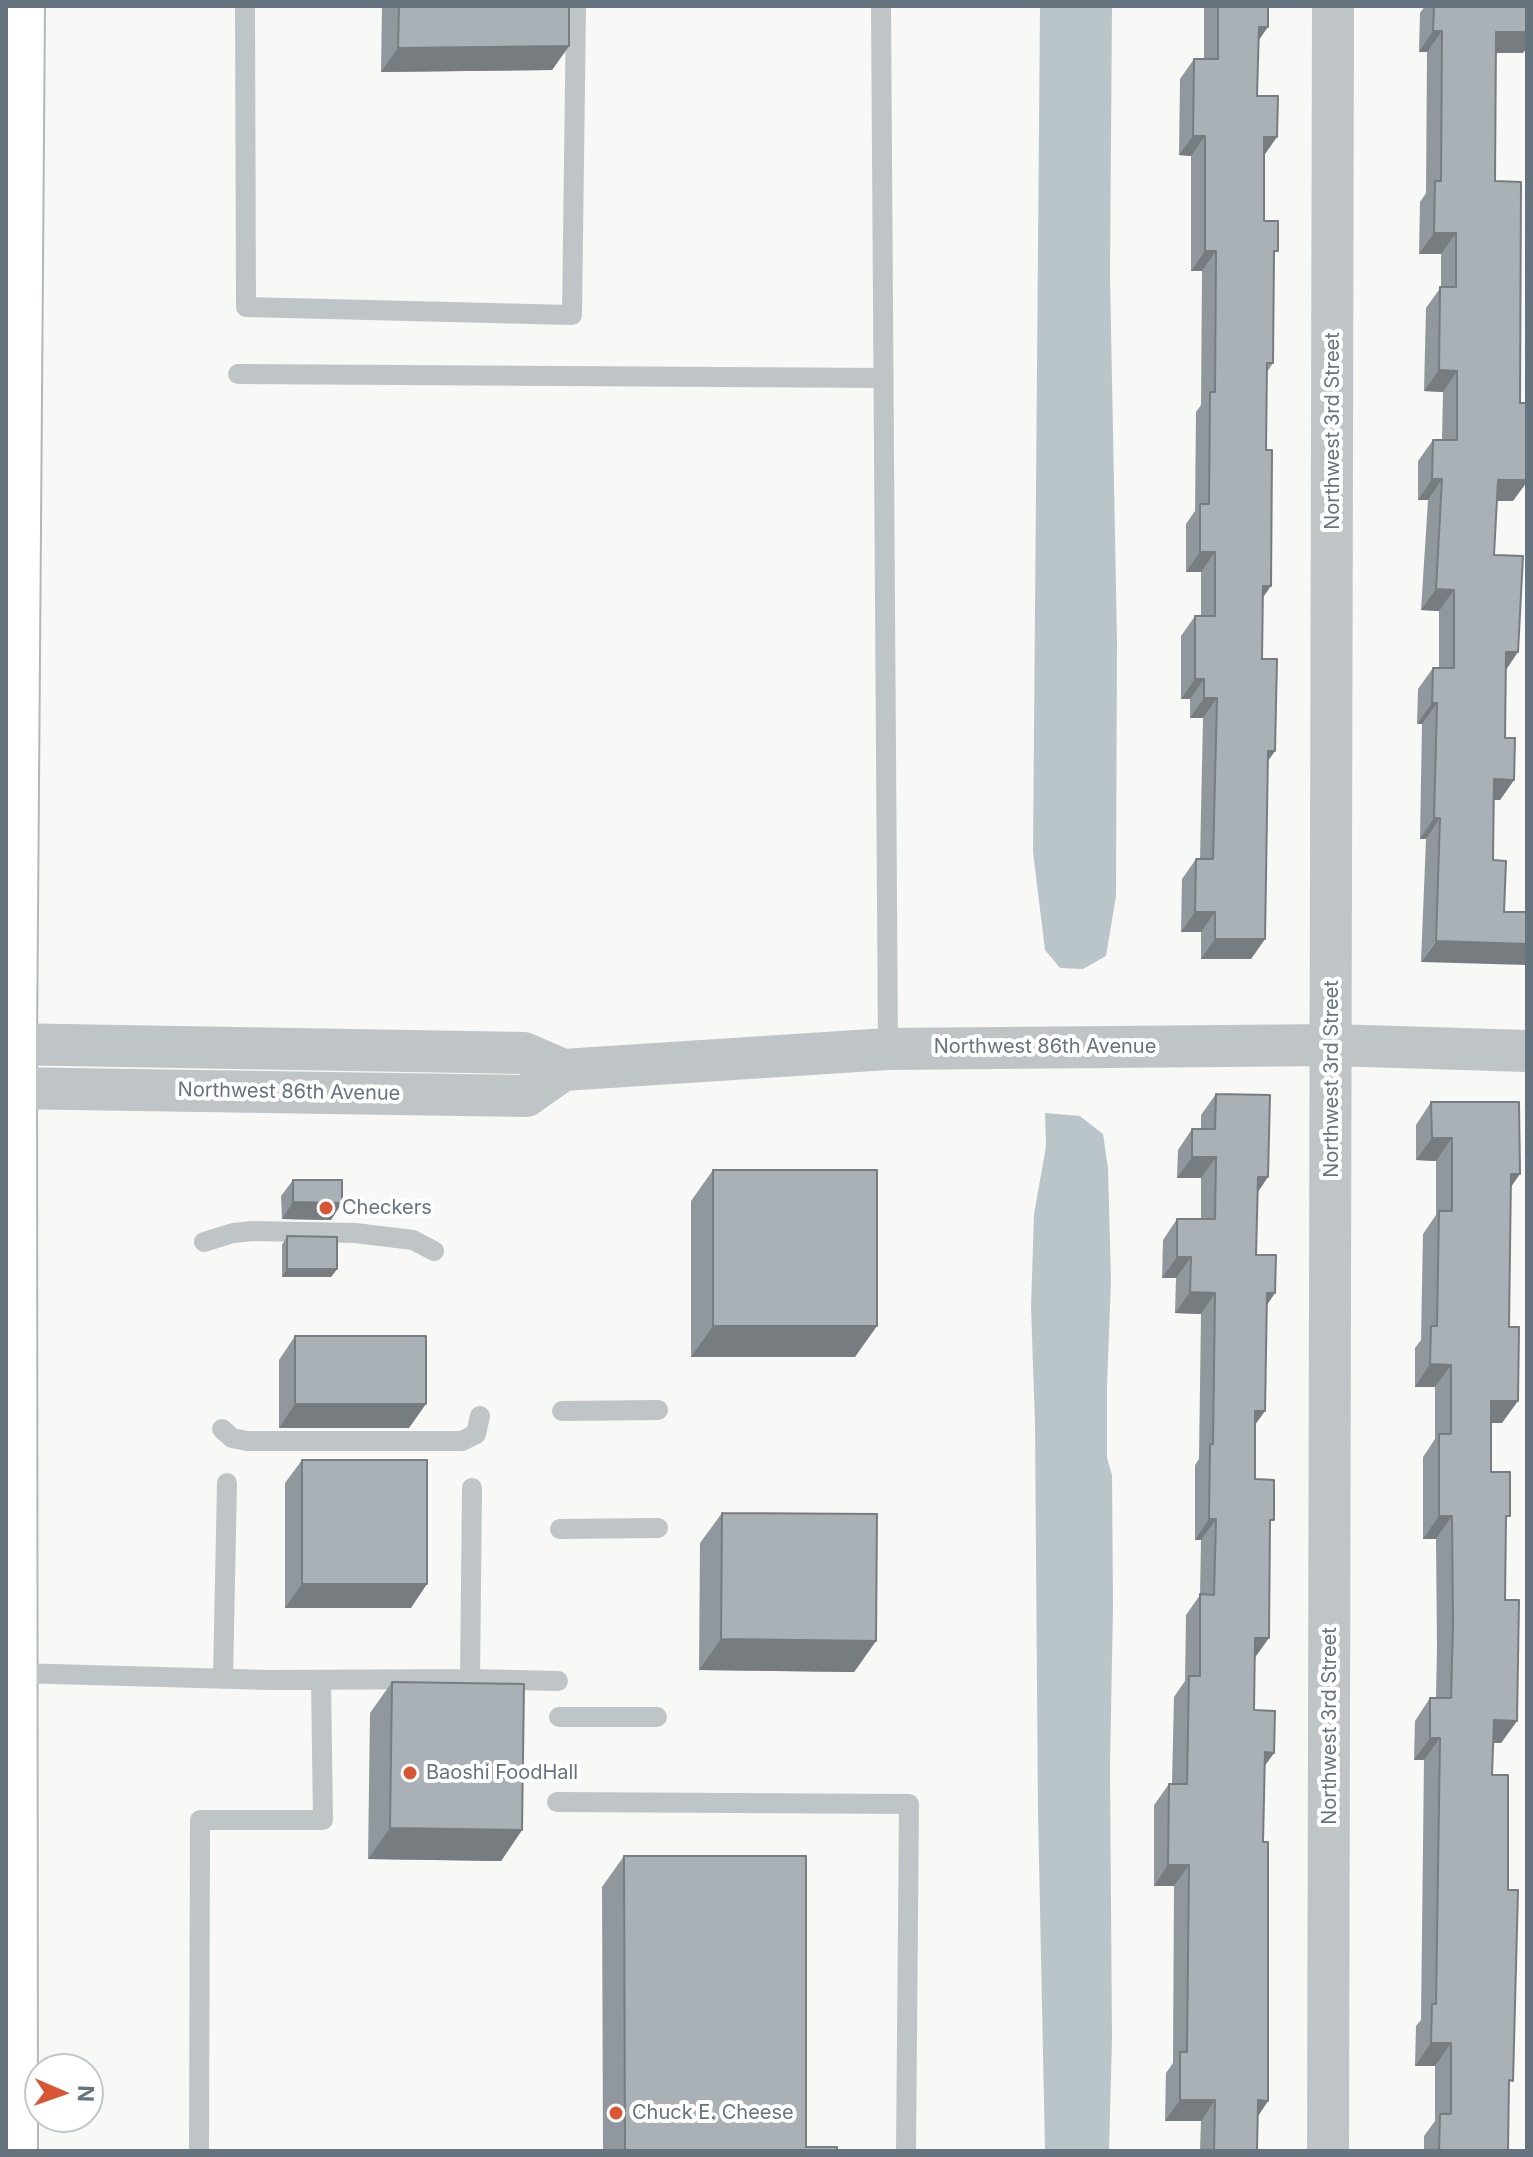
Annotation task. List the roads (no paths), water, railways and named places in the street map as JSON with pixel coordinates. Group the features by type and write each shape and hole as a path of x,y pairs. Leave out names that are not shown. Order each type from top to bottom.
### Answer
{"highway":[{"path":"15,2151 16,1673 10,1044 22,6"}],"street":[{"name":"Northwest 3rd Street","path":"1328,2151 1333,6"},
{"name":"Northwest 86th Avenue","path":"10,1044 524,1053 563,1070 888,1049 1332,1045 1527,1051"},
{"name":"Northwest 86th Avenue","path":"10,1088 526,1096 563,1070"}],"lane":[{"path":"245,6 246,307 572,315 576,6"},
{"path":"881,6 888,1049"},
{"path":"238,374 884,378"},
{"path":"204,1242 233,1233 253,1231 355,1233 413,1240 434,1251"},
{"path":"562,1411 658,1410"},
{"path":"222,1429 232,1438 247,1441 462,1441 476,1434 480,1416"},
{"path":"223,1679 227,1483"},
{"path":"470,1679 472,1488"},
{"path":"560,1529 658,1528"},
{"path":"16,1673 223,1679 558,1681"},
{"path":"199,2151 200,1820 323,1820 321,1680"},
{"path":"559,1717 657,1717"},
{"path":"557,1802 909,1804 906,2151"}],"place":[{"name":"Checkers","path":"326,1208"},
{"name":"Baoshi FoodHall","path":"410,1773"},
{"name":"Chuck E. Cheese","path":"616,2113"}]}
